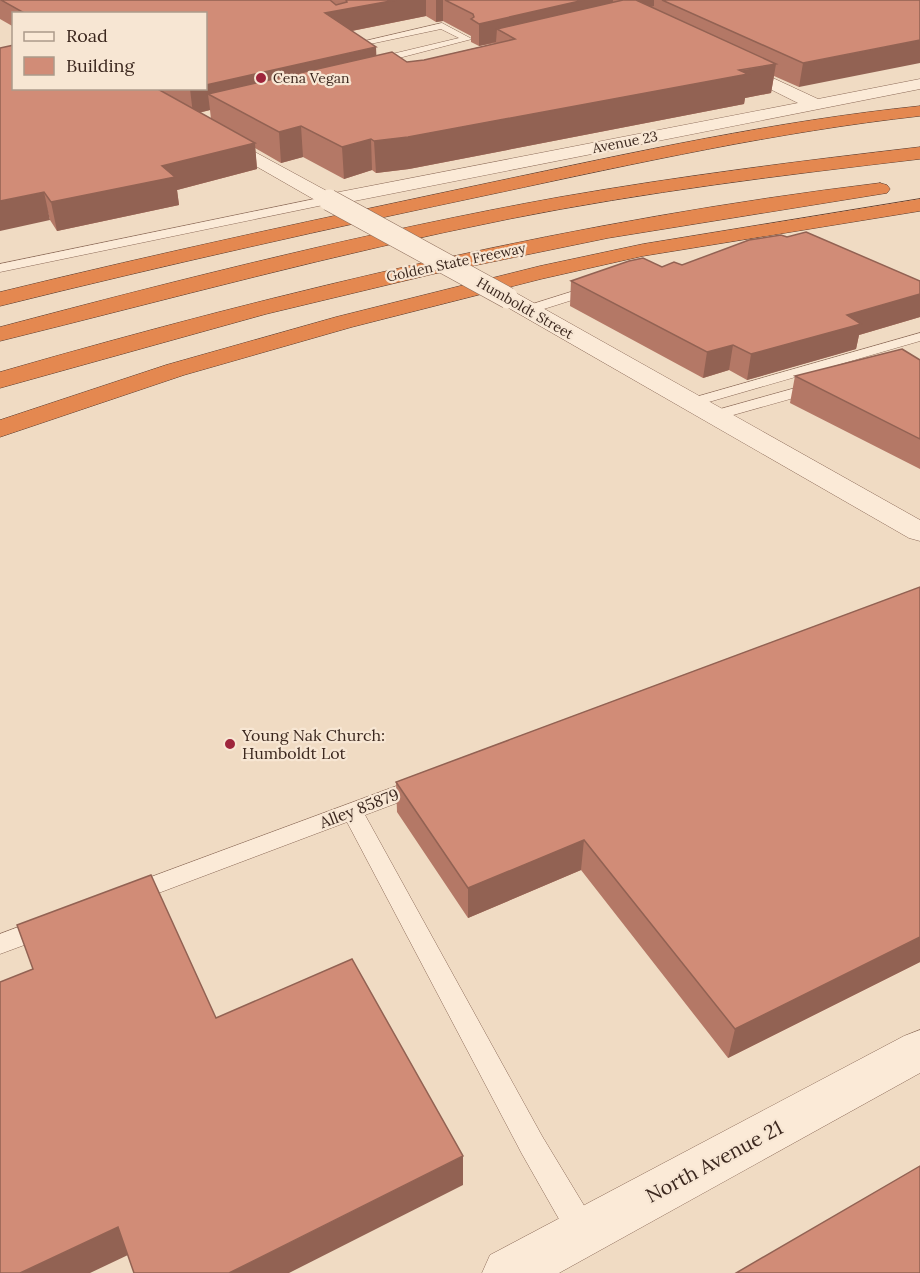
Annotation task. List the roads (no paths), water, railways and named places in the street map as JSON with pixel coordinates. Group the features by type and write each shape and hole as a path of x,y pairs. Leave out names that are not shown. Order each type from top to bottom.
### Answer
{"highway":[{"path":"0,299 221,245 585,168 768,133 920,111"},
{"path":"0,334 259,268 510,213 715,162 920,135"},
{"path":"510,213 807,166 920,153"},
{"name":"Golden State Freeway","path":"0,380 351,285 569,238 832,195 920,185"},
{"path":"0,429 175,370 344,322 540,273 655,248 920,205"},
{"path":"540,273 821,234 920,226"}],"street":[{"path":"714,56 817,105"},
{"path":"394,74 414,67"},
{"name":"Avenue 23","path":"329,200 920,84"},
{"name":"Humboldt Street","path":"200,127 920,532"},
{"name":"North Avenue 21","path":"508,1273 920,1050"}],"lane":[{"path":"395,56 467,39 442,26 370,41 395,56 414,67"},
{"path":"0,268 329,200"},
{"path":"518,304 613,282"},
{"path":"701,409 920,337"},
{"path":"701,409 832,384"},
{"name":"Alley 85879","path":"108,903 440,778"},
{"path":"352,811 532,1144 583,1232"},
{"path":"0,944 64,920"}],"place":[{"name":"Cena Vegan","path":"261,78"},
{"name":"Young Nak Church: Humboldt Lot","path":"230,744"}]}
